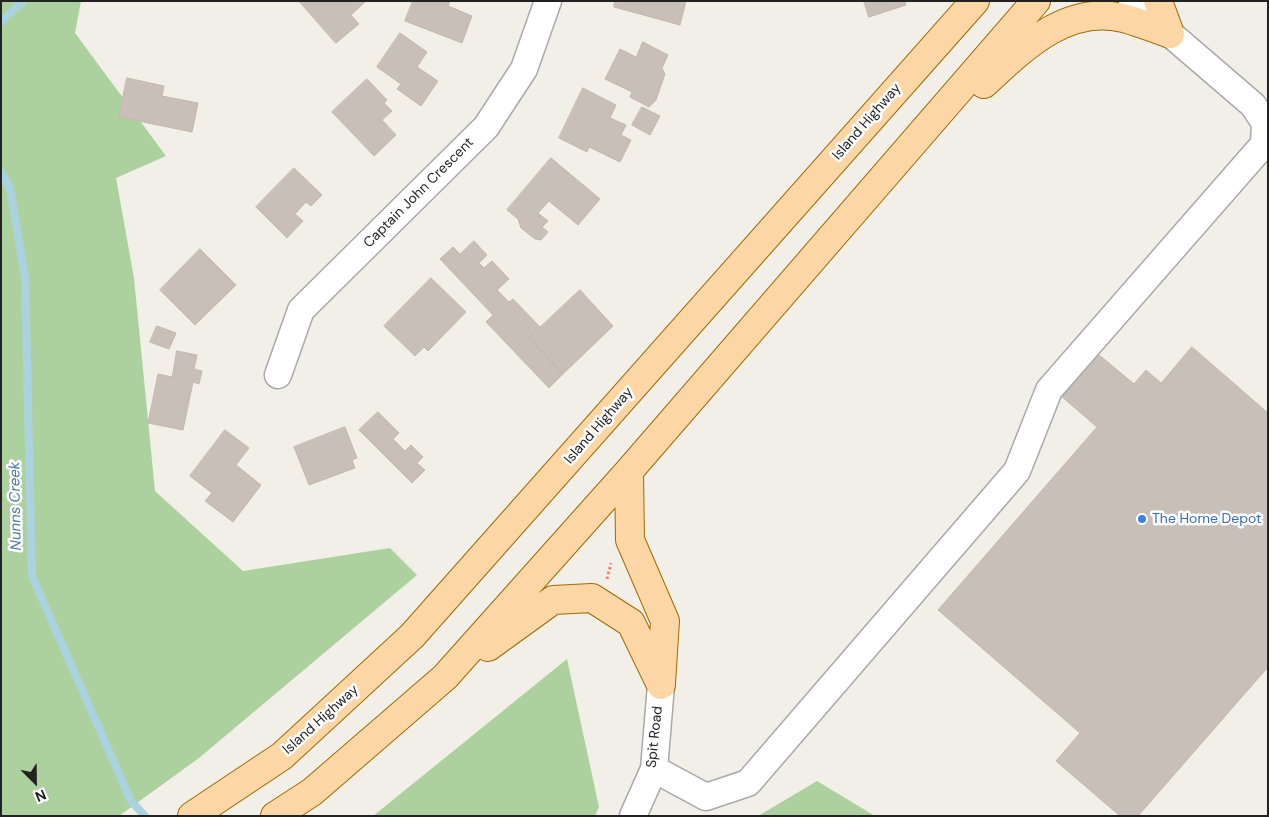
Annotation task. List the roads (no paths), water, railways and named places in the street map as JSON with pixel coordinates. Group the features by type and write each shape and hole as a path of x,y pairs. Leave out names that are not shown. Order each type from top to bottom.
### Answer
{"main road":[{"path":"446,677 629,471 1036,1"},
{"path":"1158,1 1170,34"},
{"name":"Island Highway","path":"192,816 282,756 412,636 969,5"},
{"path":"886,175 1028,44 1057,26 1099,15 1122,17 1170,34"},
{"path":"629,471 630,540 665,621 661,685"},
{"path":"275,816 312,792 446,677 553,600 592,598 631,623 661,685"}],"street":[{"name":"Captain John Crescent","path":"278,376 301,310 486,127 524,69 548,1"},
{"path":"654,769 706,797 748,783 1017,471 1049,390 1264,144 1265,123 1253,105 1132,1"},
{"name":"Spit Road","path":"633,816 654,769 661,685"}],"waterway":[{"name":"Nunns Creek","path":"1,22 23,1"},
{"name":"Nunns Creek","path":"1,172 10,188 25,278 32,576 131,801 145,816"}],"place":[{"name":"The Home Depot","path":"1142,519"}]}
